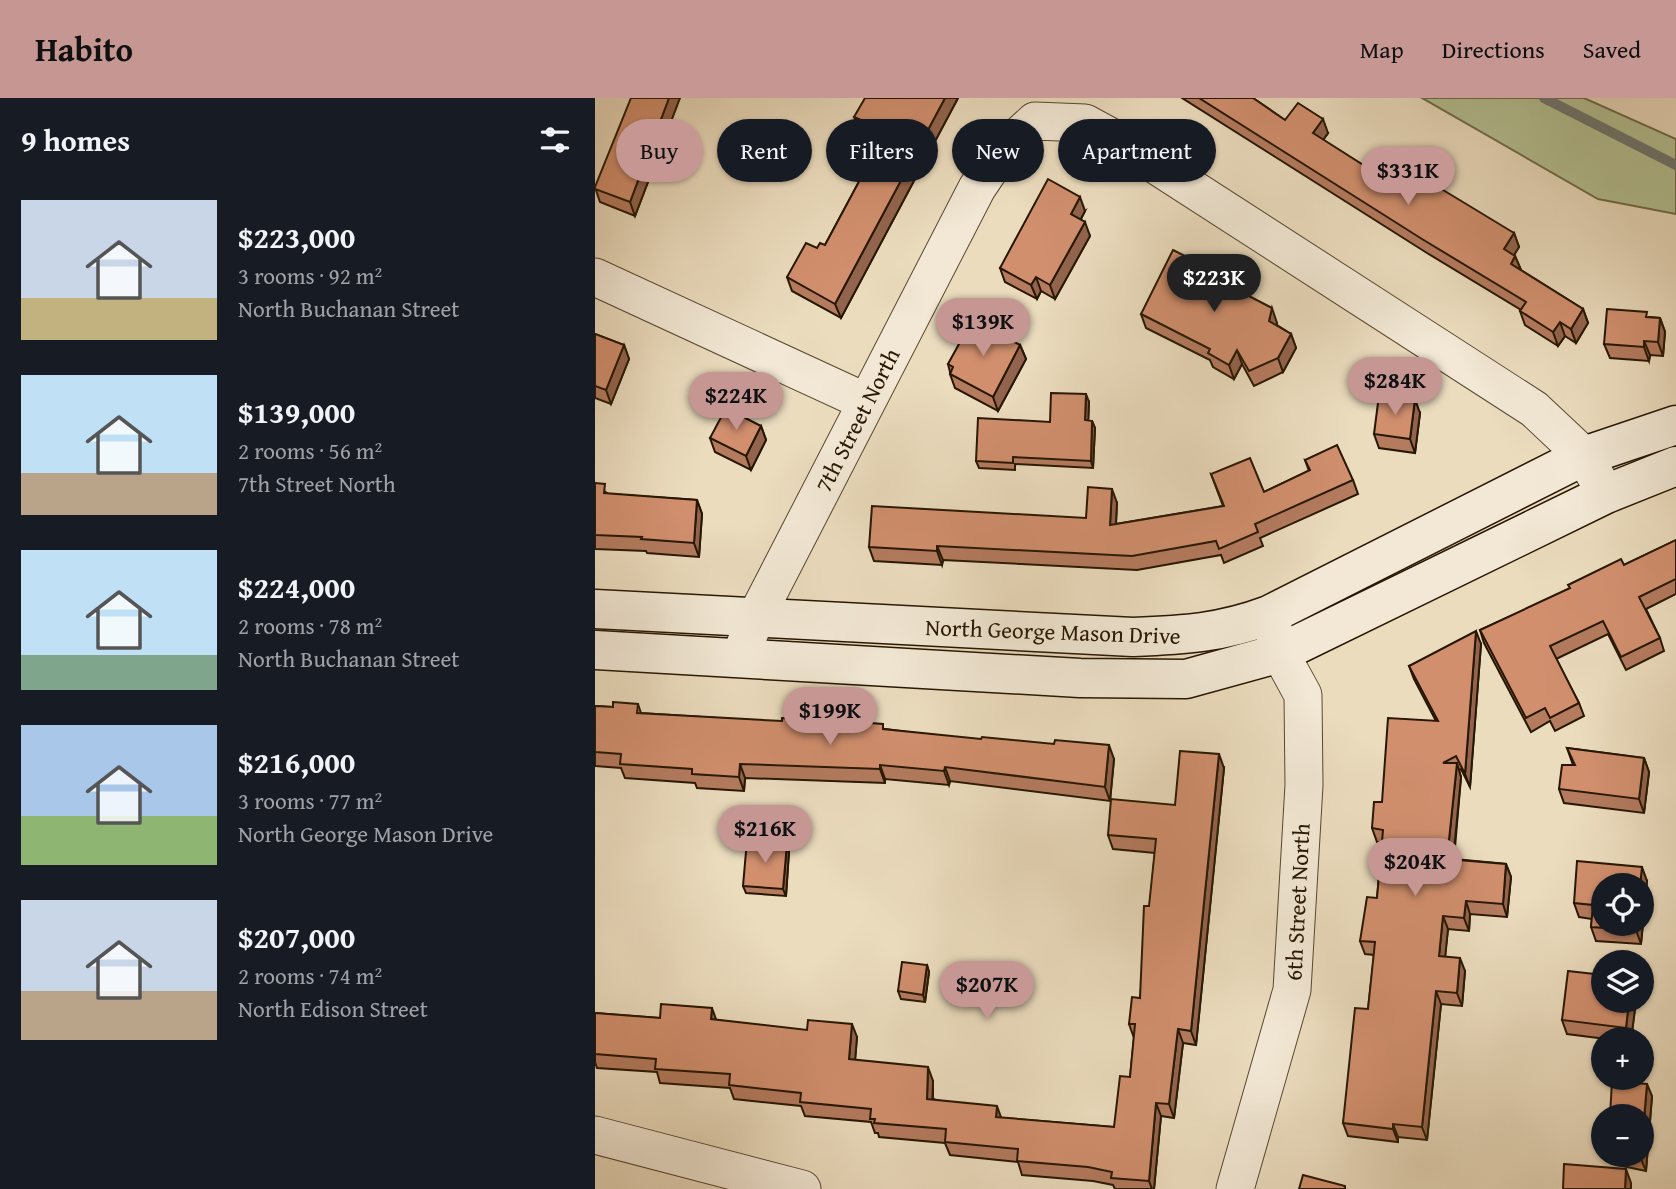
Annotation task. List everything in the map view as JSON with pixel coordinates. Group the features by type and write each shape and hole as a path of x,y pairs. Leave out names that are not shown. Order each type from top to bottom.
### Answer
{"main road":[{"name":"North George Mason Drive","path":"595,609 1133,637 1230,629 1269,615 1584,456 1676,425"},
{"name":"North George Mason Drive","path":"595,650 1080,678 1186,679 1280,653 1606,494 1676,466"}],"street":[{"name":"7th Street North","path":"740,659 755,619 977,188 1002,151 1035,121 1085,123 1120,142 1534,409 1584,456"},
{"path":"595,277 866,402"},
{"path":"1584,456 1606,494"},
{"name":"6th Street North","path":"1235,1189 1292,990 1304,785 1303,695 1280,653 1269,615"},
{"path":"595,1135 802,1189"}],"green space":[{"path":"1422,98 1584,98 1676,139 1676,214 1598,199"}],"building":[{"path":"631,98 669,98 661,119 623,119"},
{"path":"865,98 945,98 934,119 854,117"},
{"path":"1199,98 1253,98 1285,120 1298,103 1323,119 1313,133 1409,194 1420,176 1514,233 1504,249 1515,256 1511,264 1583,309 1571,329 1560,322 1553,332 1520,311 1526,302"},
{"path":"616,135 616,182 638,182 630,202 595,187"},
{"path":"1048,179 1080,197 1071,214 1085,222 1050,285 1036,277 1031,285 1000,268"},
{"path":"859,182 900,182 835,304 787,277 806,243 817,248 820,243 825,245"},
{"path":"1173,250 1223,275 1220,281 1272,308 1269,321 1291,334 1278,358 1249,371 1237,350 1229,365 1208,353 1210,349 1141,314"},
{"path":"1607,309 1647,312 1646,317 1660,318 1658,342 1644,341 1644,347 1604,344"},
{"path":"970,324 980,324 1020,345 993,397 950,374 953,367 948,364"},
{"path":"595,334 624,345 606,390 595,386"},
{"path":"1051,393 1086,394 1085,420 1092,421 1091,461 1013,457 1013,463 976,461 978,418 1050,422"},
{"path":"1379,395 1415,399 1410,439 1374,434"},
{"path":"726,408 761,426 746,456 710,438"},
{"path":"1337,445 1353,480 1255,524 1258,532 1219,549 1216,541 1132,556 937,546 937,551 869,547 872,506 1086,518 1088,487 1112,489 1110,525 1224,506 1211,474 1250,458 1264,492 1310,470 1305,460"},
{"path":"595,483 605,484 604,493 697,500 694,543 595,535"},
{"path":"1676,540 1676,579 1639,597 1660,638 1621,657 1603,621 1550,646 1579,703 1550,718 1545,708 1526,718 1480,630 1570,588 1568,585 1621,559 1624,565"},
{"path":"1476,631 1465,774 1456,756 1443,763 1457,763 1447,859 1506,864 1503,904 1466,901 1464,918 1443,916 1439,956 1460,958 1457,993 1436,991 1422,1127 1393,1124 1393,1129 1343,1123 1355,1008 1368,1009 1375,942 1360,941 1367,897 1377,898 1383,830 1372,828 1374,802 1382,802 1388,718 1438,721 1409,666"},
{"path":"613,702 638,704 637,713 782,721 782,718 831,720 883,724 883,729 981,739 1054,744 1055,740 1109,745 1105,787 945,767 944,771 880,765 880,769 740,764 739,777 692,774 692,769 620,764 621,754 595,752 595,706 613,707"},
{"path":"1567,748 1644,758 1639,799 1559,789 1562,765 1575,765"},
{"path":"1180,751 1219,754 1191,1031 1178,1029 1169,1104 1156,1103 1149,1181 1111,1178 1112,1172 1088,1167 1017,1161 1018,1149 945,1142 946,1129 874,1123 875,1119 870,1119 871,1109 800,1102 801,1093 729,1085 730,1074 655,1069 656,1059 595,1054 595,1013 660,1018 661,1004 712,1008 711,1019 807,1030 808,1020 852,1024 849,1059 928,1067 927,1099 997,1106 996,1117 1114,1127 1120,1076 1130,1077 1135,1024 1129,1024 1132,997 1140,998 1144,906 1149,906 1156,839 1108,835 1111,799 1175,805"},
{"path":"747,840 787,844 783,889 743,886"},
{"path":"1577,861 1642,867 1641,873 1591,873 1591,905 1574,903"},
{"path":"902,962 927,965 923,995 898,991"},
{"path":"1568,971 1591,974 1591,1013 1628,1013 1626,1027 1562,1020"},
{"path":"1611,1090 1646,1090 1645,1104 1611,1104"},
{"path":"1564,1164 1626,1169 1625,1189 1563,1189"},
{"path":"1303,1175 1345,1186 1345,1189 1299,1189"}],"waterway":[{"path":"1544,98 1676,165"}]}
